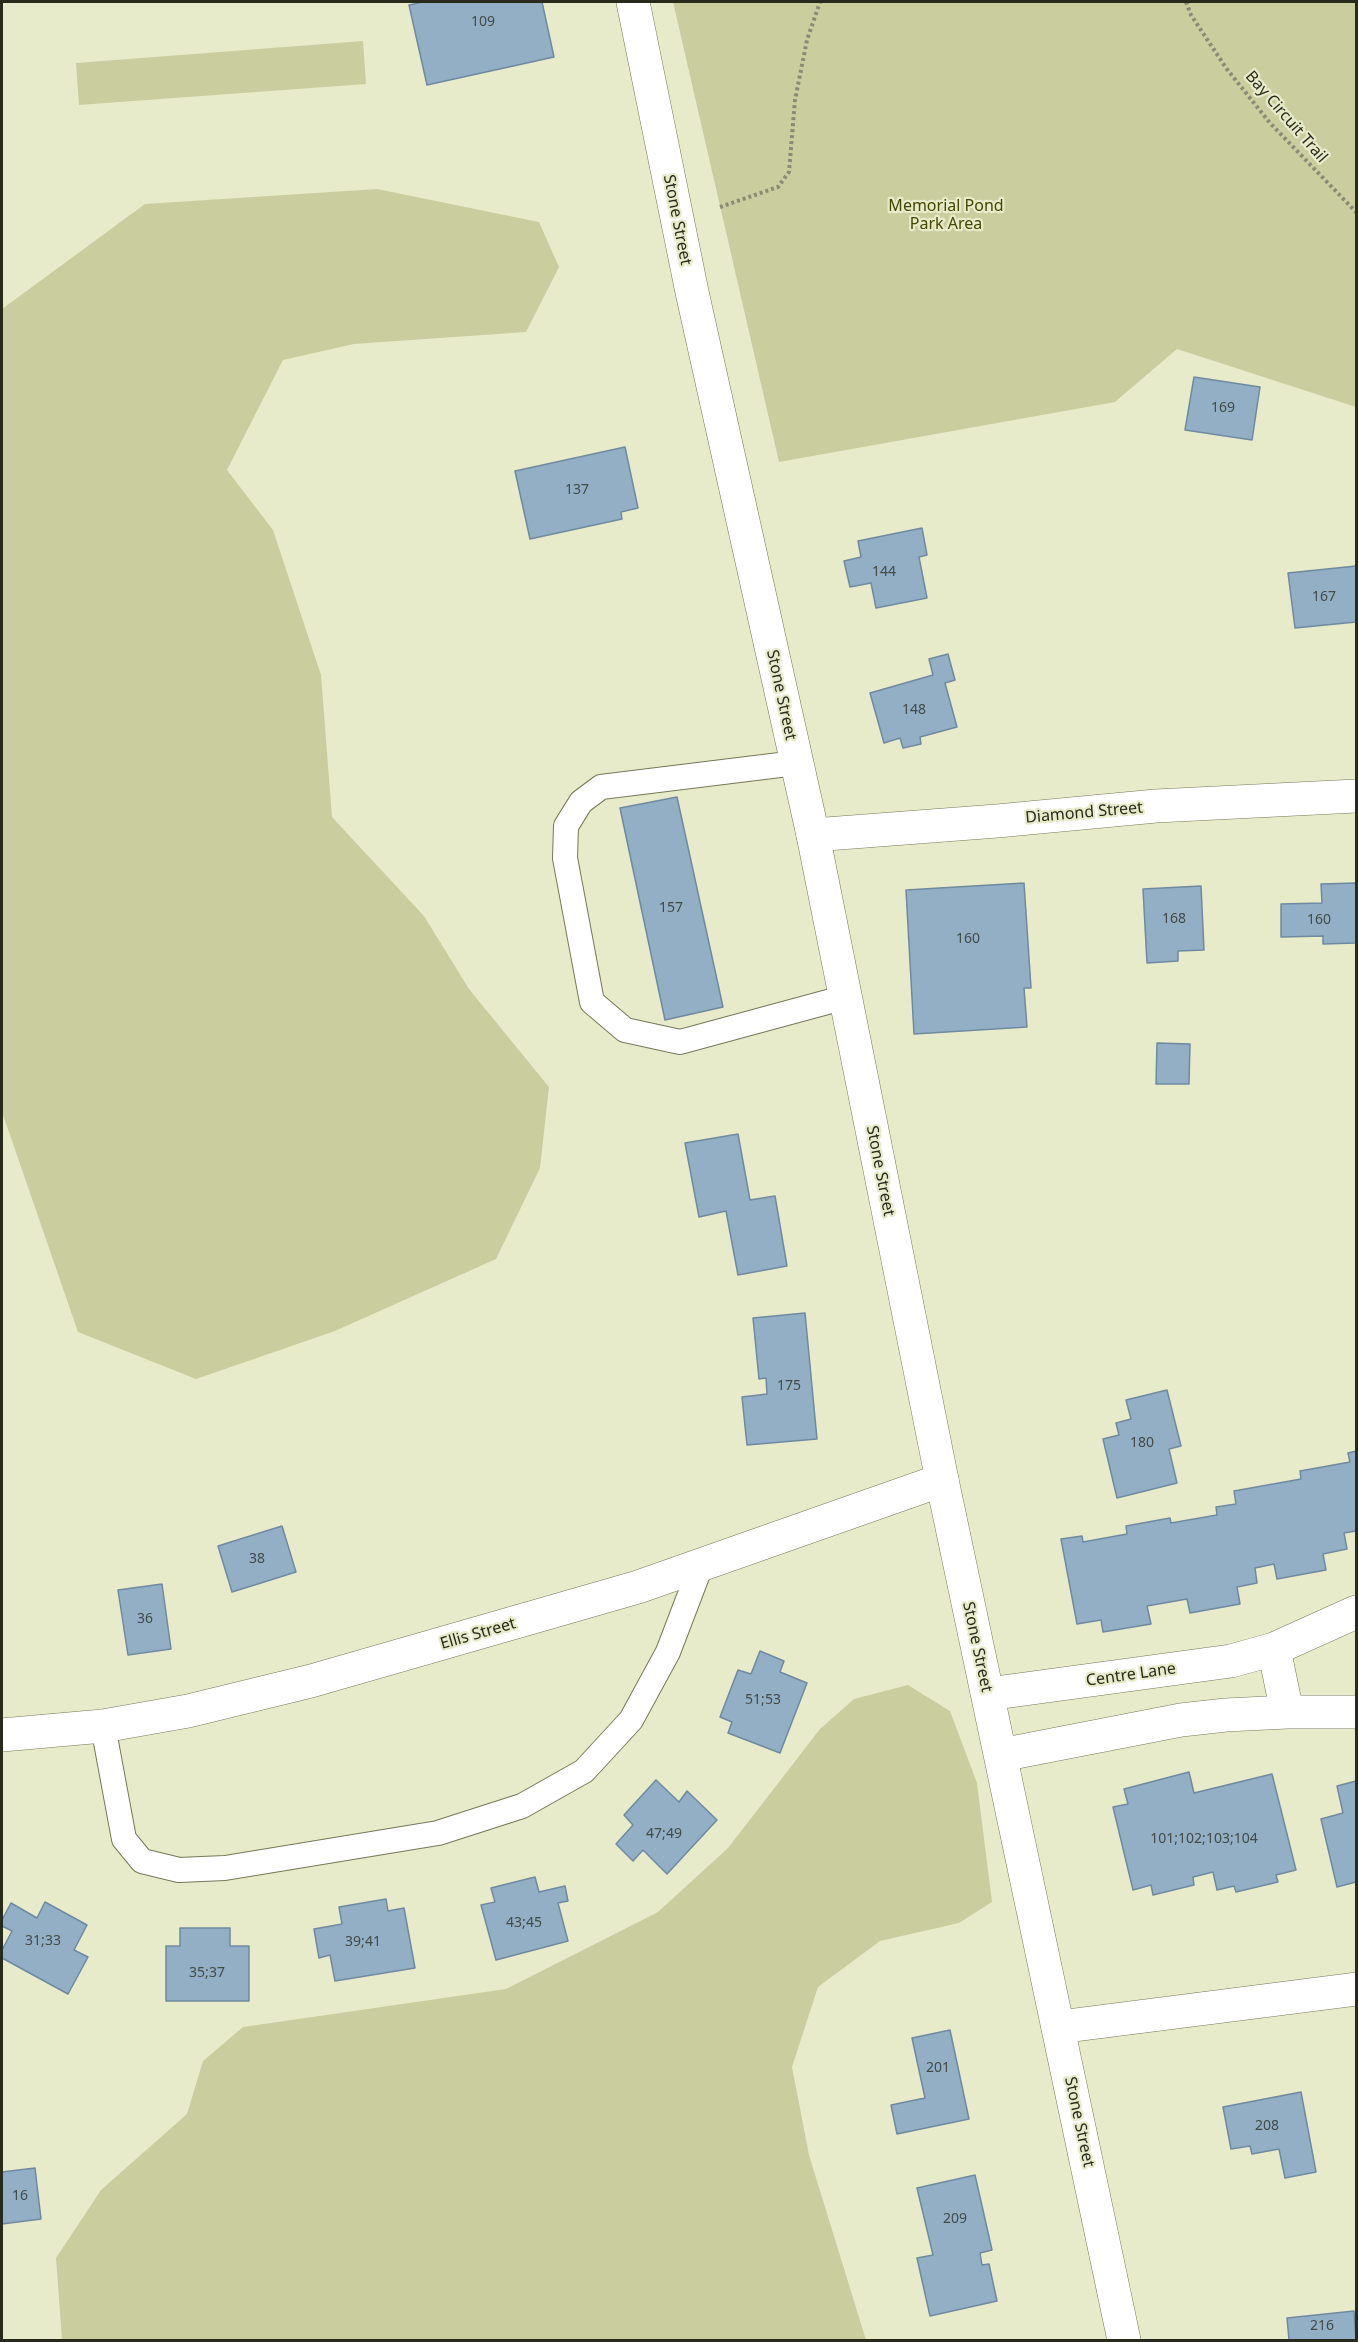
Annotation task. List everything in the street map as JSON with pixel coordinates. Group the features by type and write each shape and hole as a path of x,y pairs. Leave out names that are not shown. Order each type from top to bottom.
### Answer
{"street":[{"name":"Stone Street","path":"633,2 692,292 813,835 942,1480 1124,2340"},
{"name":"Diamond Street","path":"813,835 1156,806 1356,796"},
{"name":"Ellis Street","path":"2,1735 104,1726 188,1711 311,1681 638,1587 942,1480"},
{"name":"Centre Lane","path":"988,1694 1231,1661 1274,1649 1356,1612"},
{"path":"1274,1649 1287,1712"},
{"path":"1001,1755 1181,1720 1287,1712 1356,1712"},
{"path":"1059,2027 1356,1989"}],"lane":[{"path":"796,763 601,787 581,802 566,826 565,858 592,1002 625,1030 680,1042 846,997"},
{"path":"104,1726 123,1839 142,1861 179,1870 225,1868 438,1833 522,1806 584,1771 631,1720 668,1652 702,1563"}],"path":[{"path":"720,207 778,187 789,172 795,100 807,40 820,2"},
{"name":"Bay Circuit Trail","path":"1186,2 1191,15 1227,68 1270,123 1356,212"}],"green space":[{"name":"Memorial Pond Park Area","path":"673,2 1356,2 1356,407 1177,349 1115,402 779,462"},
{"path":"363,41 366,84 79,105 76,63"},
{"path":"377,189 539,222 559,267 526,332 354,344 283,360 227,470 273,530 321,675 332,817 424,916 469,989 549,1087 540,1168 496,1259 335,1331 196,1379 78,1332 2,1112 2,309 145,204"},
{"path":"908,1685 950,1711 977,1783 992,1902 959,1923 880,1941 818,1987 792,2067 809,2155 866,2340 62,2340 56,2258 101,2190 187,2114 203,2061 243,2027 506,1989 658,1912 728,1848 820,1729 854,1699"}],"building":[{"path":"423,2 542,2 554,57 427,85 409,5"},
{"path":"1194,377 1260,387 1252,440 1185,430"},
{"path":"625,447 638,508 621,512 622,519 530,539 515,471"},
{"path":"922,528 927,555 919,557 927,598 876,608 871,583 850,587 844,561 861,557 858,541"},
{"path":"1356,566 1356,622 1295,628 1288,573"},
{"path":"948,654 955,680 945,683 957,727 920,737 921,744 903,748 900,738 884,743 870,693 933,675 929,659"},
{"path":"677,797 723,1007 665,1020 620,808"},
{"path":"1024,883 1031,988 1024,988 1027,1027 914,1034 906,890"},
{"path":"1356,883 1356,943 1323,944 1323,936 1281,937 1281,904 1322,903 1321,884"},
{"path":"1201,886 1204,950 1178,951 1178,961 1147,963 1143,889"},
{"path":"1157,1043 1190,1044 1189,1084 1156,1084"},
{"path":"738,1134 750,1200 775,1196 787,1266 738,1275 726,1211 699,1217 685,1143"},
{"path":"805,1313 817,1439 747,1445 742,1397 767,1394 766,1378 759,1379 753,1318"},
{"path":"1167,1390 1181,1446 1169,1449 1177,1483 1117,1498 1103,1439 1119,1435 1116,1423 1131,1419 1126,1400"},
{"path":"1356,1451 1356,1531 1344,1533 1347,1549 1323,1554 1326,1570 1277,1579 1274,1564 1255,1568 1257,1583 1237,1587 1240,1604 1190,1613 1187,1599 1147,1606 1151,1624 1103,1632 1101,1620 1077,1624 1061,1539 1082,1536 1083,1542 1127,1534 1126,1526 1170,1518 1171,1523 1217,1515 1216,1507 1236,1504 1234,1491 1301,1479 1300,1471 1350,1462 1348,1453"},
{"path":"282,1526 296,1572 232,1592 218,1546"},
{"path":"162,1584 171,1649 128,1655 118,1590"},
{"path":"760,1651 784,1661 780,1672 807,1683 780,1753 728,1733 732,1722 720,1717 738,1670 751,1674"},
{"path":"1189,1772 1194,1793 1272,1774 1296,1870 1276,1875 1278,1882 1236,1892 1234,1886 1217,1890 1213,1872 1193,1877 1194,1885 1153,1895 1151,1885 1133,1890 1113,1807 1128,1804 1124,1789"},
{"path":"656,1780 679,1802 687,1791 717,1820 667,1874 643,1850 633,1861 616,1844 633,1825 624,1815"},
{"path":"1356,1781 1356,1882 1337,1887 1321,1819 1343,1813 1337,1786"},
{"path":"535,1877 539,1892 565,1886 568,1901 558,1903 568,1941 496,1960 481,1905 495,1902 491,1888"},
{"path":"386,1899 388,1911 404,1908 415,1968 335,1981 330,1955 319,1958 314,1929 342,1924 339,1907"},
{"path":"45,1902 87,1925 74,1950 88,1957 68,1994 2,1958 2,1950 12,1931 2,1926 2,1920 11,1903 37,1918"},
{"path":"180,1928 230,1928 230,1946 249,1946 249,2001 166,2001 166,1946 180,1946"},
{"path":"950,2030 969,2119 897,2134 891,2105 925,2098 912,2038"},
{"path":"1301,2092 1316,2172 1285,2178 1279,2149 1252,2154 1250,2146 1231,2149 1223,2107"},
{"path":"35,2168 41,2219 2,2224 2,2172"},
{"path":"975,2175 992,2250 980,2253 982,2265 989,2264 997,2301 930,2316 917,2258 933,2255 917,2188"},
{"path":"1354,2311 1356,2340 1289,2340 1287,2318"}]}
